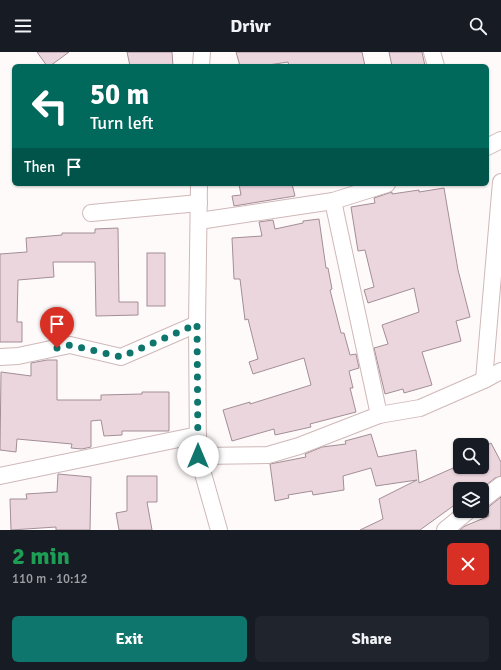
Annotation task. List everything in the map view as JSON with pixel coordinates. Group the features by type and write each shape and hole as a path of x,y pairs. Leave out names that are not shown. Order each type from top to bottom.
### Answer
{"street":[{"path":"201,64 202,52"},
{"path":"432,52 435,64"},
{"path":"489,146 501,140"},
{"path":"484,380 501,182"},
{"path":"200,186 197,324 198,456 219,530"},
{"path":"199,221 334,201 381,186"},
{"path":"334,201 379,415"},
{"path":"92,213 199,203"},
{"path":"0,357 18,356 70,345 121,357 197,324"},
{"path":"198,456 268,456 299,446 379,415 420,408 484,380 501,370"},
{"path":"0,476 198,435"},
{"path":"489,494 501,485"},
{"path":"445,530 460,518"}],"building":[{"path":"37,52 69,52 53,64 46,64"},
{"path":"127,52 172,52 173,64 130,64"},
{"path":"236,52 362,52 365,64 288,64 288,62 275,64 239,64"},
{"path":"389,52 422,52 425,64 392,64"},
{"path":"239,186 292,186 295,196 234,206 232,196 241,195"},
{"path":"444,188 458,270 470,317 456,321 461,341 422,352 432,385 404,393 403,389 385,394 374,348 388,344 382,325 419,312 414,288 368,303 364,290 374,287 365,250 358,251 351,207 375,203 374,198 392,192 392,194 419,190 419,192"},
{"path":"319,219 326,268 328,268 332,289 330,290 341,333 344,333 350,355 356,354 359,368 349,371 353,388 350,388 356,412 310,424 311,427 275,435 274,429 232,441 223,410 250,402 250,404 311,385 304,358 253,374 249,362 258,359 248,319 245,320 240,279 234,279 232,238 262,236 259,222 273,220 275,229 303,223 303,221"},
{"path":"118,228 119,302 138,302 138,315 96,316 95,262 53,262 54,277 18,280 17,322 22,322 22,342 0,342 0,254 27,252 26,238 62,235 62,233 95,233 95,229"},
{"path":"147,253 165,253 165,306 147,306"},
{"path":"57,360 57,400 101,400 101,395 169,392 169,431 122,431 122,435 104,436 101,420 91,421 91,447 82,449 71,448 72,444 17,439 16,452 0,450 1,372 31,376 31,363"},
{"path":"371,434 378,457 416,450 419,483 453,468 453,474 489,474 489,444 491,443 501,462 501,476 489,483 453,482 453,506 420,530 360,530 383,519 379,499 417,480 376,486 371,468 343,476 344,490 313,495 312,491 288,495 289,498 275,501 270,464 306,457 305,454 322,447 346,444 345,441"},
{"path":"58,474 91,477 90,530 56,530 56,527 11,530 10,499 27,499 26,494 57,492"},
{"path":"127,476 157,476 157,502 147,502 152,530 119,530 116,513 127,511"},
{"path":"501,497 501,530 460,530 465,526 484,518 489,518 489,507"}],"route":[{"path":"57,348 70,345 121,357 197,324 198,456"}]}
